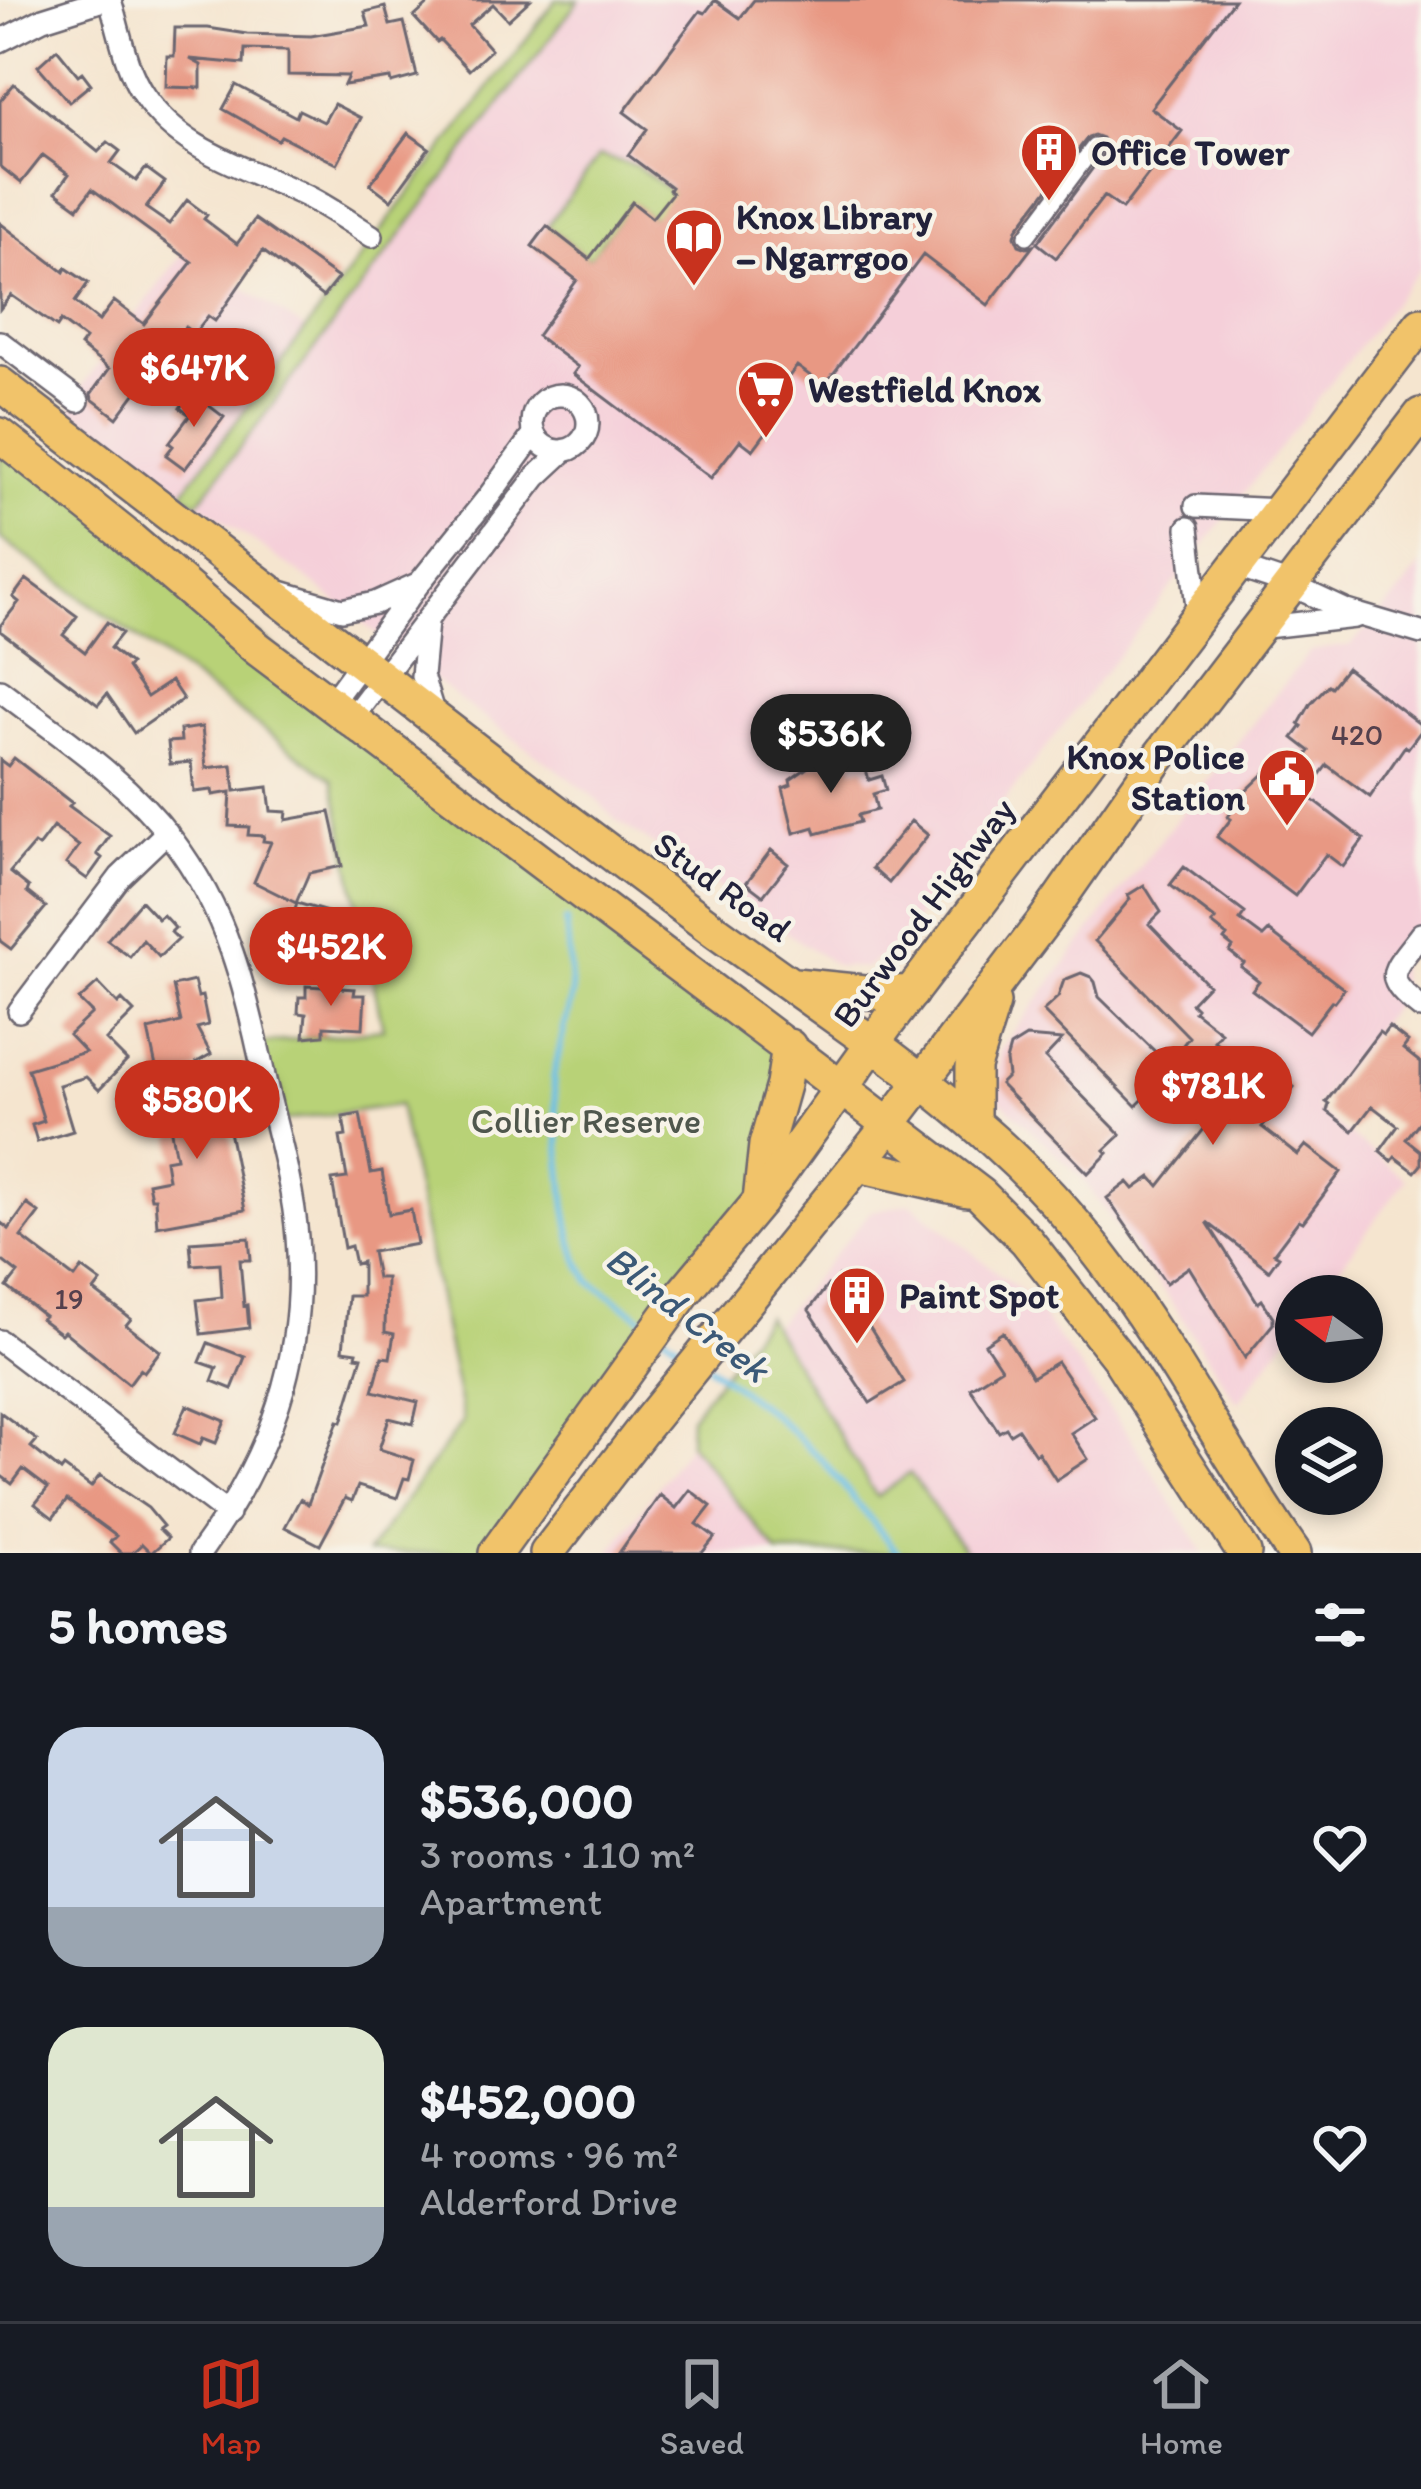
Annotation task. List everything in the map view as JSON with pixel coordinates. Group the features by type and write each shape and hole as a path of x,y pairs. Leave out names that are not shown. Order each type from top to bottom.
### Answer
{"main road":[{"name":"Burwood Highway","path":"496,1553 676,1304 760,1201 872,1043 1421,324"},
{"name":"Stud Road","path":"0,383 659,890 973,1120 1035,1179 1120,1281 1294,1553"},
{"path":"547,1553 890,1124 1001,979 1156,760 1421,415"},
{"path":"0,435 247,640 980,1194 1026,1240 1097,1328 1244,1553"},
{"path":"973,1120 973,1067 1001,979"},
{"path":"793,985 911,993"},
{"path":"760,1201 766,1144 789,1046"},
{"path":"858,1165 980,1194"}],"street":[{"path":"0,41 58,13 106,0 137,84 172,128 199,148 307,196 371,236"},
{"path":"1028,236 1094,147"},
{"path":"0,342 78,401"},
{"path":"341,711 372,670 420,582 534,434 533,416 542,402 558,395 574,399 585,411 587,427 580,442 536,477 427,622 372,670"},
{"path":"534,434 550,449 565,450"},
{"path":"1198,617 1192,517 1280,510"},
{"path":"1245,557 1291,585 1361,616 1421,633"},
{"path":"264,587 342,610 375,603 420,582"},
{"path":"1257,628 1361,616"},
{"path":"427,622 422,676 436,720"},
{"path":"0,690 115,778 167,832 220,919 244,984 297,1235 296,1325 281,1402 252,1473 200,1553"},
{"path":"20,1011 120,877 167,832"},
{"path":"1421,934 1397,966 1394,979 1398,990 1421,1008"},
{"path":"0,1341 228,1514"}],"shaded area":[{"name":"Westfield Knox","path":"579,0 1421,0 1421,267 894,948 865,968 837,966 616,820 592,795 461,701 305,577 198,503"},
{"path":"186,249 305,329 182,493 70,411 77,402 73,398"},
{"path":"1421,565 1421,934 1398,966 1403,994 1315,1108 1406,1179 1334,1275 1275,1275 1275,1353 1238,1403 1080,1176 997,1097 1000,1050 1310,651 1351,645"},
{"path":"911,1203 1028,1297 1131,1438 1204,1553 966,1553 910,1473 878,1498 773,1327 871,1211"},
{"path":"689,1443 778,1553 610,1553"}],"green space":[{"path":"556,0 579,0 198,503 182,493"},
{"path":"599,156 637,166 692,207 652,218 632,203 589,259 547,226"},
{"name":"Collier Reserve","path":"0,435 789,1046 760,1201 496,1553 367,1553 463,1421 399,1105 275,1122 258,1044 383,1029 333,780 0,538"},
{"path":"766,1316 877,1497 910,1473 966,1553 778,1553 689,1443 690,1417"}],"building":[{"path":"433,0 530,0 508,20 493,4 469,25 491,50 469,70 414,17"},
{"path":"715,0 740,18 754,0 1234,0 1151,108 1182,131 1122,209 1104,196 1056,258 1037,243 1104,153 1102,138 1088,137 1017,229 1019,245 1033,246 988,305 923,255 824,386 797,366 769,402 782,411 753,450 740,440 711,478 573,374 578,367 537,336 577,280 532,246 547,226 589,259 632,202 652,218 672,193 671,187 628,155 647,129 624,112 700,11 705,13"},
{"path":"385,7 390,25 404,22 417,76 391,83 390,78 344,85 348,76 288,75 288,50 245,49 244,64 190,59 201,65 201,88 166,87 167,56 174,56 175,28 311,36 369,26 365,12"},
{"path":"57,49 91,84 69,102 38,66"},
{"path":"14,84 98,152 108,142 120,151 111,163 136,181 146,168 165,182 146,208 169,224 187,200 237,244 255,219 338,278 323,297 263,251 215,321 208,316 194,334 185,327 117,418 92,399 109,369 80,346 85,339 61,321 57,327 11,295 0,309 0,223 64,272 66,268 88,283 75,302 99,321 114,301 144,324 192,262 92,189 78,208 56,192 69,174 43,155 21,183 0,166 0,101"},
{"path":"236,85 296,117 299,110 324,122 334,104 361,118 337,164 281,136 278,140 223,109"},
{"path":"408,133 429,148 391,200 370,184"},
{"path":"191,392 224,417 185,469 166,455 173,446 169,443 190,415 180,408"},
{"path":"26,579 77,616 63,635 85,652 107,622 122,633 110,648 130,664 127,668 147,697 171,681 183,699 134,733 107,694 98,705 0,631 19,602 13,597"},
{"path":"1346,668 1421,725 1421,731 1370,797 1327,765 1305,794 1364,839 1343,867 1326,854 1295,896 1217,837 1241,796 1270,768 1286,783 1310,751 1293,738 1299,724 1311,703"},
{"path":"202,727 206,768 232,765 235,791 268,787 271,811 287,812 286,820 330,812 342,866 309,873 296,903 254,882 271,842 263,841 264,836 248,835 249,827 229,826 231,792 194,792 191,762 170,764 168,742 181,741 180,730"},
{"path":"14,758 110,836 87,879 66,864 79,846 53,827 38,847 34,844 10,872 46,907 11,949 0,941 0,760 8,766"},
{"path":"852,762 854,768 865,766 869,780 882,776 886,790 873,794 877,810 858,815 860,822 816,834 814,827 794,833 783,788 811,765"},
{"path":"911,821 928,835 889,883 872,868"},
{"path":"771,850 788,864 763,896 746,883"},
{"path":"1184,867 1245,913 1240,920 1263,937 1269,931 1344,989 1308,1032 1252,990 1259,981 1230,952 1233,947 1224,940 1227,936 1212,924 1216,920 1170,885"},
{"path":"1144,885 1161,912 1149,924 1208,985 1191,1003 1194,1011 1221,1032 1214,1041 1268,1082 1275,1073 1294,1087 1262,1127 1298,1155 1306,1145 1341,1172 1274,1253 1279,1256 1269,1270 1207,1222 1258,1303 1262,1300 1273,1317 1273,1324 1245,1358 1189,1267 1166,1283 1107,1198 1128,1182 1134,1189 1151,1177 1159,1186 1231,1095 1176,1054 1189,1037 1095,941 1130,899 1128,895"},
{"path":"141,901 175,928 171,932 178,939 159,957 143,940 130,957 107,940"},
{"path":"297,903 334,914 327,939 361,950 354,971 300,954 301,949 285,943"},
{"path":"1081,973 1091,977 1099,997 1174,1070 1136,1106 1043,1011 1058,997 1064,980"},
{"path":"194,981 208,1025 197,1028 211,1054 197,1062 200,1068 161,1090 148,1030 181,1022 173,986"},
{"path":"98,983 118,1004 122,1000 134,1012 106,1040 127,1061 99,1090 86,1077 59,1085 73,1131 37,1142 32,1125 44,1121 28,1069 85,1052 69,1035 92,1013 79,1000"},
{"path":"306,986 355,989 354,995 365,995 363,1028 324,1026 324,1035 304,1037 306,1014 298,1013"},
{"path":"1389,1027 1408,1042 1403,1049 1421,1063 1421,1120 1406,1139 1421,1151 1421,1165 1415,1172 1380,1151 1398,1126 1372,1106 1353,1131 1327,1111 1326,1102 1379,1032 1383,1035"},
{"path":"1026,1037 1062,1040 1045,1058 1121,1135 1088,1173 1000,1084 1008,1076 1010,1047"},
{"path":"221,1092 245,1210 157,1226 155,1198 151,1198 148,1183 168,1179 165,1160 176,1158 169,1121 149,1125 145,1108"},
{"path":"360,1114 371,1173 382,1171 389,1214 411,1210 417,1244 372,1252 377,1278 386,1278 385,1332 394,1334 390,1358 382,1357 373,1391 418,1402 413,1424 389,1418 379,1449 414,1460 397,1498 358,1486 352,1501 345,1498 320,1545 285,1527 300,1499 308,1504 338,1421 342,1422 362,1357 343,1350 348,1296 362,1296 362,1262 355,1264 351,1246 344,1248 332,1180 347,1178 340,1137 346,1136 343,1117"},
{"path":"27,1204 39,1213 21,1237 75,1278 82,1268 101,1282 94,1291 131,1319 126,1325 160,1351 129,1384 64,1331 61,1334 41,1319 44,1316 7,1287 18,1273 0,1259 0,1222 9,1229"},
{"path":"249,1238 251,1260 240,1260 249,1328 201,1334 197,1300 222,1297 220,1263 192,1265 190,1242"},
{"name":"Paint Spot","path":"838,1277 904,1382 870,1403 809,1310"},
{"path":"1003,1332 1032,1377 1057,1362 1095,1417 1071,1433 1088,1459 1056,1480 1018,1429 1010,1434 1006,1428 999,1432 970,1388 1001,1368 985,1344"},
{"path":"208,1343 245,1357 232,1389 212,1381 217,1368 200,1362"},
{"path":"187,1405 225,1421 216,1443 203,1438 200,1444 175,1433"},
{"path":"0,1412 37,1440 31,1447 61,1471 64,1467 91,1487 100,1475 148,1508 168,1538 151,1553 142,1544 132,1553 121,1553 110,1542 116,1536 67,1500 53,1518 35,1504 48,1488 23,1469 12,1484 0,1475"},
{"path":"690,1490 711,1506 697,1524 715,1537 702,1553 619,1553 660,1495 676,1508"}],"waterway":[{"name":"Blind Creek","path":"566,921 572,994 553,1078 572,1240 590,1281 649,1323"},
{"name":"Blind Creek","path":"665,1335 688,1351"},
{"name":"Blind Creek","path":"709,1366 776,1417 822,1460 898,1553"}],"place":[{"name":"Office Tower","path":"1049,203"},
{"name":"Knox Library – Ngarrgoo","path":"694,288"},
{"name":"Westfield Knox","path":"766,440"},
{"name":"Knox Police Station","path":"1287,828"},
{"name":"Paint Spot","path":"857,1346"}]}
